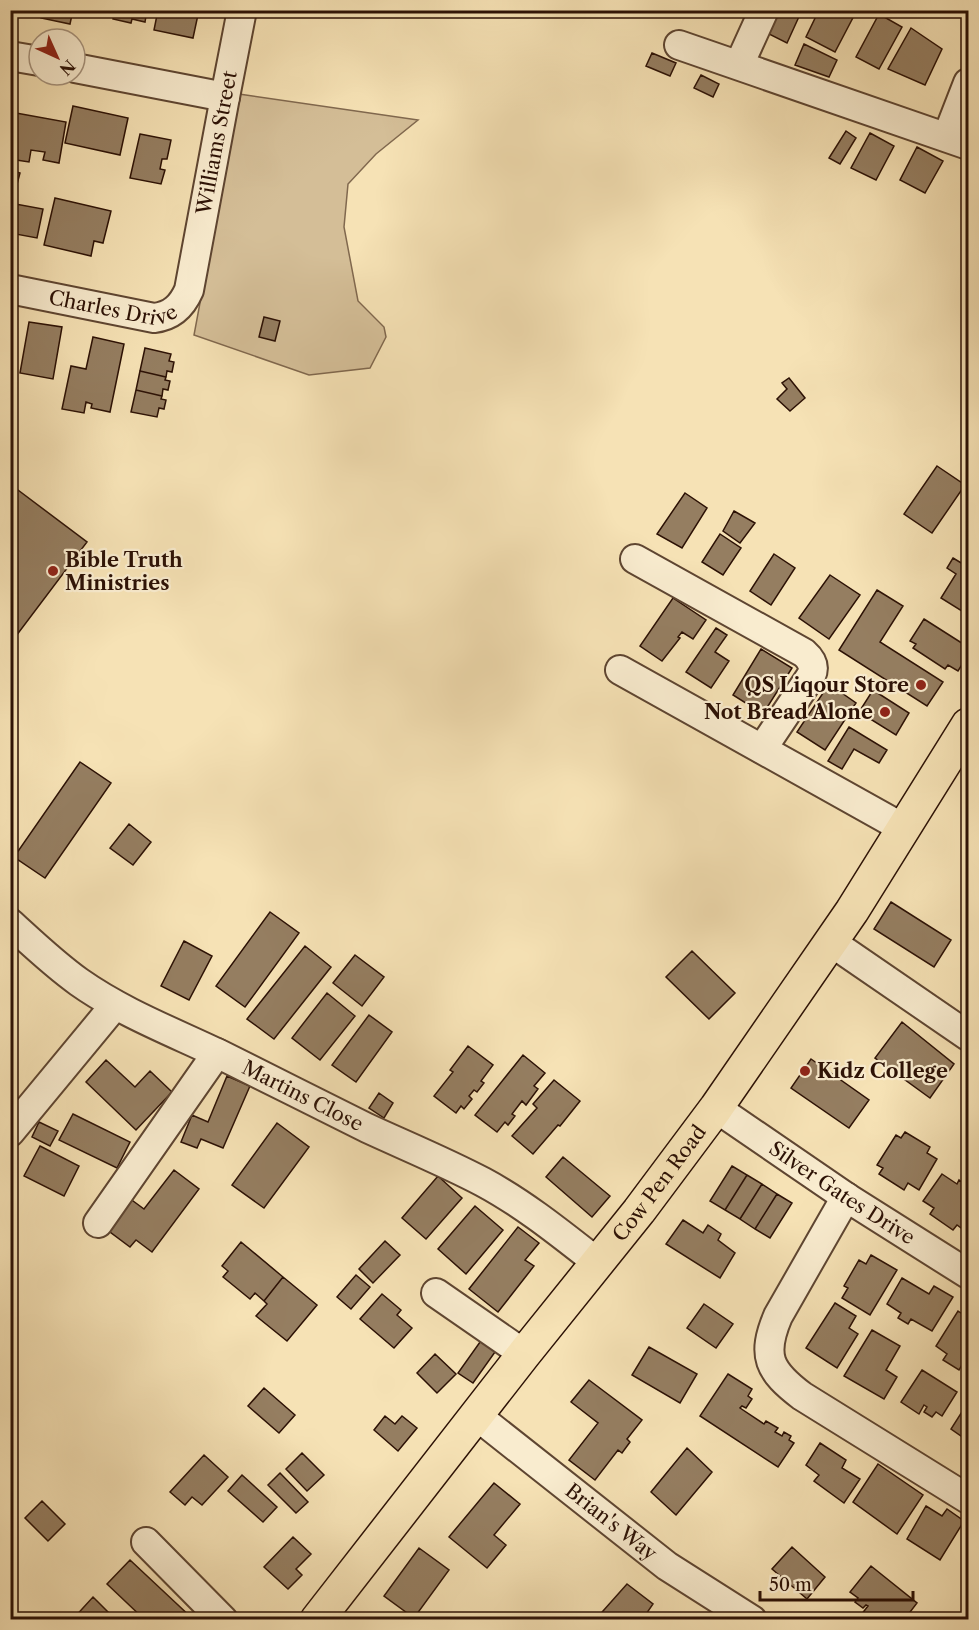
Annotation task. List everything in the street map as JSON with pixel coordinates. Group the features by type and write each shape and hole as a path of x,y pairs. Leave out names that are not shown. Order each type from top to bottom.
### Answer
{"main road":[{"name":"Cow Pen Road","path":"317,1620 716,1108 831,942 969,724"}],"street":[{"name":"Williams Street","path":"192,277 242,10"},
{"path":"739,65 764,10"},
{"path":"679,45 958,141 969,83"},
{"path":"10,56 27,59"},
{"path":"87,70 225,97"},
{"name":"Charles Drive","path":"10,289 154,318 172,313 180,306 189,290 192,277"},
{"path":"635,559 804,653 810,659 813,667 811,676 762,749"},
{"path":"620,670 903,828"},
{"name":"Martins Close","path":"10,923 61,969 115,1005 483,1182 546,1223 597,1263"},
{"path":"831,942 969,1036"},
{"path":"10,1132 115,1005"},
{"path":"98,1223 217,1053"},
{"name":"Silver Gates Drive","path":"716,1108 846,1197 969,1274"},
{"path":"846,1197 778,1316 769,1339 773,1367 788,1386 802,1396 969,1499"},
{"path":"436,1293 524,1354"},
{"name":"Brian's Way","path":"477,1416 666,1566 752,1620"},
{"path":"146,1542 223,1620"}],"shaded area":[{"path":"239,94 418,120 376,154 348,184 344,227 358,301 384,327 386,337 370,368 309,375 194,335"}],"building":[{"path":"42,10 73,10 70,24 41,18"},
{"path":"147,10 145,22 132,19 131,23 113,19 114,15 95,11"},
{"path":"158,10 199,10 193,38 154,30"},
{"path":"772,10 802,10 787,43 763,31"},
{"path":"819,10 857,10 835,52 806,37"},
{"path":"879,14 902,27 879,69 856,57"},
{"path":"911,28 942,49 925,85 888,69"},
{"path":"804,44 837,60 829,77 795,65"},
{"path":"652,53 676,63 670,76 646,66"},
{"path":"701,75 719,84 713,97 694,88"},
{"path":"73,106 128,118 120,155 65,143"},
{"path":"16,113 66,122 59,163 43,160 45,152 31,150 29,162 10,159 10,140"},
{"path":"846,131 856,138 840,164 829,158"},
{"path":"870,133 894,146 876,180 851,168"},
{"path":"140,134 171,140 167,159 162,159 160,169 165,170 161,184 130,178"},
{"path":"917,147 943,161 925,193 900,180"},
{"path":"10,170 20,173 16,188 10,186"},
{"path":"55,198 111,211 103,243 94,241 91,256 44,245"},
{"path":"10,203 43,209 37,238 10,233"},
{"path":"264,317 280,321 275,341 259,337"},
{"path":"29,322 62,327 53,379 20,373"},
{"path":"93,337 124,344 110,412 91,408 92,404 86,402 84,413 62,409 71,366 86,369"},
{"path":"145,348 171,354 169,361 174,362 172,372 167,371 166,377 140,371"},
{"path":"140,371 166,377 165,380 170,381 168,390 163,389 162,396 136,390"},
{"path":"789,378 805,398 790,411 777,399 787,389 782,383"},
{"path":"136,390 162,396 161,399 166,400 164,409 159,408 157,417 131,412"},
{"path":"937,466 965,485 932,533 904,514"},
{"path":"10,484 87,542 10,644"},
{"path":"685,493 707,508 682,548 657,534"},
{"path":"734,511 755,523 740,543 723,531"},
{"path":"720,534 741,548 723,575 702,562"},
{"path":"774,554 795,568 771,605 750,591"},
{"path":"953,558 968,567 968,607 965,613 941,598 956,574 947,568"},
{"path":"830,575 860,595 829,639 799,618"},
{"path":"877,590 903,606 880,642 943,682 927,706 839,650"},
{"path":"673,598 706,620 693,639 682,632 662,661 640,646"},
{"path":"924,619 968,647 968,655 958,671 948,665 945,669 913,648 916,644 910,641"},
{"path":"716,628 727,635 715,652 729,661 711,688 686,672"},
{"path":"761,649 792,668 763,714 733,695"},
{"path":"829,684 856,703 825,750 797,732"},
{"path":"873,690 909,713 896,735 859,712"},
{"path":"849,727 887,750 879,763 854,749 842,769 828,761"},
{"path":"80,762 111,783 45,878 14,857"},
{"path":"129,824 151,842 133,865 110,848"},
{"path":"891,902 951,940 934,967 874,929"},
{"path":"270,912 299,933 245,1007 216,986"},
{"path":"184,941 212,956 189,1000 161,986"},
{"path":"305,946 331,967 274,1039 247,1019"},
{"path":"692,951 735,993 709,1019 666,977"},
{"path":"355,955 384,977 362,1006 333,983"},
{"path":"327,993 355,1016 320,1060 292,1038"},
{"path":"369,1015 392,1032 356,1082 332,1065"},
{"path":"902,1022 954,1064 930,1098 875,1058"},
{"path":"468,1046 493,1065 481,1081 484,1083 477,1092 474,1090 469,1096 472,1099 464,1109 461,1106 456,1113 434,1096 453,1072 450,1070"},
{"path":"523,1055 545,1073 534,1086 538,1089 526,1105 522,1101 512,1114 515,1116 508,1125 505,1122 497,1132 475,1115"},
{"path":"811,1059 869,1100 849,1128 791,1088"},
{"path":"106,1060 135,1087 150,1071 172,1092 136,1130 86,1082"},
{"path":"227,1076 250,1086 223,1148 201,1139 197,1148 181,1142 192,1115 208,1122"},
{"path":"554,1080 580,1101 533,1154 512,1136 537,1108 533,1104"},
{"path":"379,1093 393,1103 384,1118 369,1108"},
{"path":"73,1114 130,1142 117,1168 59,1140"},
{"path":"39,1122 58,1131 50,1146 32,1137"},
{"path":"277,1123 309,1147 264,1208 232,1185"},
{"path":"905,1132 930,1147 927,1153 937,1159 919,1190 908,1183 904,1190 879,1174 883,1168 877,1165 896,1135 901,1138"},
{"path":"40,1146 79,1166 64,1196 24,1176"},
{"path":"563,1157 610,1196 592,1217 546,1177"},
{"path":"732,1166 747,1175 725,1210 710,1201"},
{"path":"174,1170 199,1189 152,1252 136,1240 130,1247 106,1229 129,1198 144,1209"},
{"path":"942,1174 957,1184 959,1180 968,1187 968,1233 957,1225 953,1230 930,1214 934,1208 923,1201"},
{"path":"747,1175 762,1184 740,1219 725,1210"},
{"path":"438,1176 462,1198 426,1239 402,1218"},
{"path":"762,1184 777,1194 755,1229 740,1219"},
{"path":"777,1194 792,1203 770,1238 755,1229"},
{"path":"475,1206 503,1230 466,1274 438,1249"},
{"path":"683,1220 703,1233 708,1225 721,1234 718,1240 735,1253 720,1278 666,1244"},
{"path":"518,1227 539,1243 525,1260 534,1266 498,1312 469,1289"},
{"path":"385,1241 400,1255 373,1283 359,1269"},
{"path":"241,1242 283,1277 264,1301 255,1293 250,1299 223,1277 228,1271 222,1266"},
{"path":"871,1255 897,1270 870,1315 842,1298 848,1288 844,1286 859,1260 866,1264"},
{"path":"356,1275 370,1287 351,1309 337,1297"},
{"path":"283,1277 317,1305 287,1341 256,1316 267,1304 264,1301"},
{"path":"902,1278 929,1294 934,1286 953,1297 932,1331 911,1319 908,1324 898,1318 901,1313 887,1304"},
{"path":"382,1294 401,1310 397,1315 412,1328 394,1348 360,1319"},
{"path":"835,1303 856,1316 849,1328 858,1334 837,1368 806,1348"},
{"path":"704,1304 733,1324 716,1348 687,1328"},
{"path":"958,1311 968,1318 968,1367 963,1363 959,1370 943,1360 947,1354 936,1346"},
{"path":"872,1330 900,1346 886,1370 897,1377 884,1399 844,1376"},
{"path":"485,1335 500,1345 473,1383 458,1373"},
{"path":"649,1347 697,1374 680,1403 632,1375"},
{"path":"435,1354 456,1374 437,1393 417,1373"},
{"path":"922,1370 957,1392 942,1416 936,1412 932,1417 924,1412 927,1407 924,1405 919,1414 901,1402"},
{"path":"728,1374 752,1389 748,1396 752,1399 746,1408 742,1406 740,1408 764,1424 766,1421 778,1428 775,1432 782,1436 784,1432 791,1436 789,1440 794,1443 778,1467 700,1416"},
{"path":"589,1380 642,1420 627,1439 630,1442 622,1453 618,1450 595,1480 569,1460 598,1423 571,1402"},
{"path":"264,1388 295,1415 279,1433 248,1406"},
{"path":"965,1407 968,1409 968,1441 951,1429"},
{"path":"385,1416 395,1424 402,1416 417,1428 398,1451 374,1430"},
{"path":"820,1443 846,1460 842,1468 860,1479 844,1503 814,1481 819,1475 806,1465"},
{"path":"687,1448 712,1472 676,1515 651,1492"},
{"path":"302,1453 324,1475 307,1491 286,1469"},
{"path":"204,1455 228,1477 202,1505 192,1497 185,1505 170,1492"},
{"path":"878,1464 923,1495 897,1534 853,1502"},
{"path":"280,1473 308,1502 296,1513 268,1485"},
{"path":"242,1475 277,1507 263,1522 228,1491"},
{"path":"494,1483 520,1504 494,1535 506,1545 487,1568 449,1537"},
{"path":"42,1501 65,1524 48,1541 25,1518"},
{"path":"926,1506 942,1516 947,1509 964,1521 940,1560 907,1539"},
{"path":"293,1537 311,1554 296,1569 302,1575 288,1589 264,1567"},
{"path":"792,1547 825,1577 807,1599 772,1569"},
{"path":"419,1548 449,1570 414,1618 384,1596"},
{"path":"130,1560 194,1620 145,1620 107,1584"},
{"path":"871,1566 917,1603 904,1620 857,1620 868,1606 863,1608 855,1602 858,1598 850,1592"},
{"path":"627,1584 653,1604 642,1620 595,1620"},
{"path":"93,1597 116,1620 72,1620"}],"place":[{"name":"Bible Truth Ministries","path":"53,571"},
{"name":"QS Liqour Store","path":"921,685"},
{"name":"Not Bread Alone","path":"885,712"},
{"name":"Kidz College","path":"805,1071"}]}
